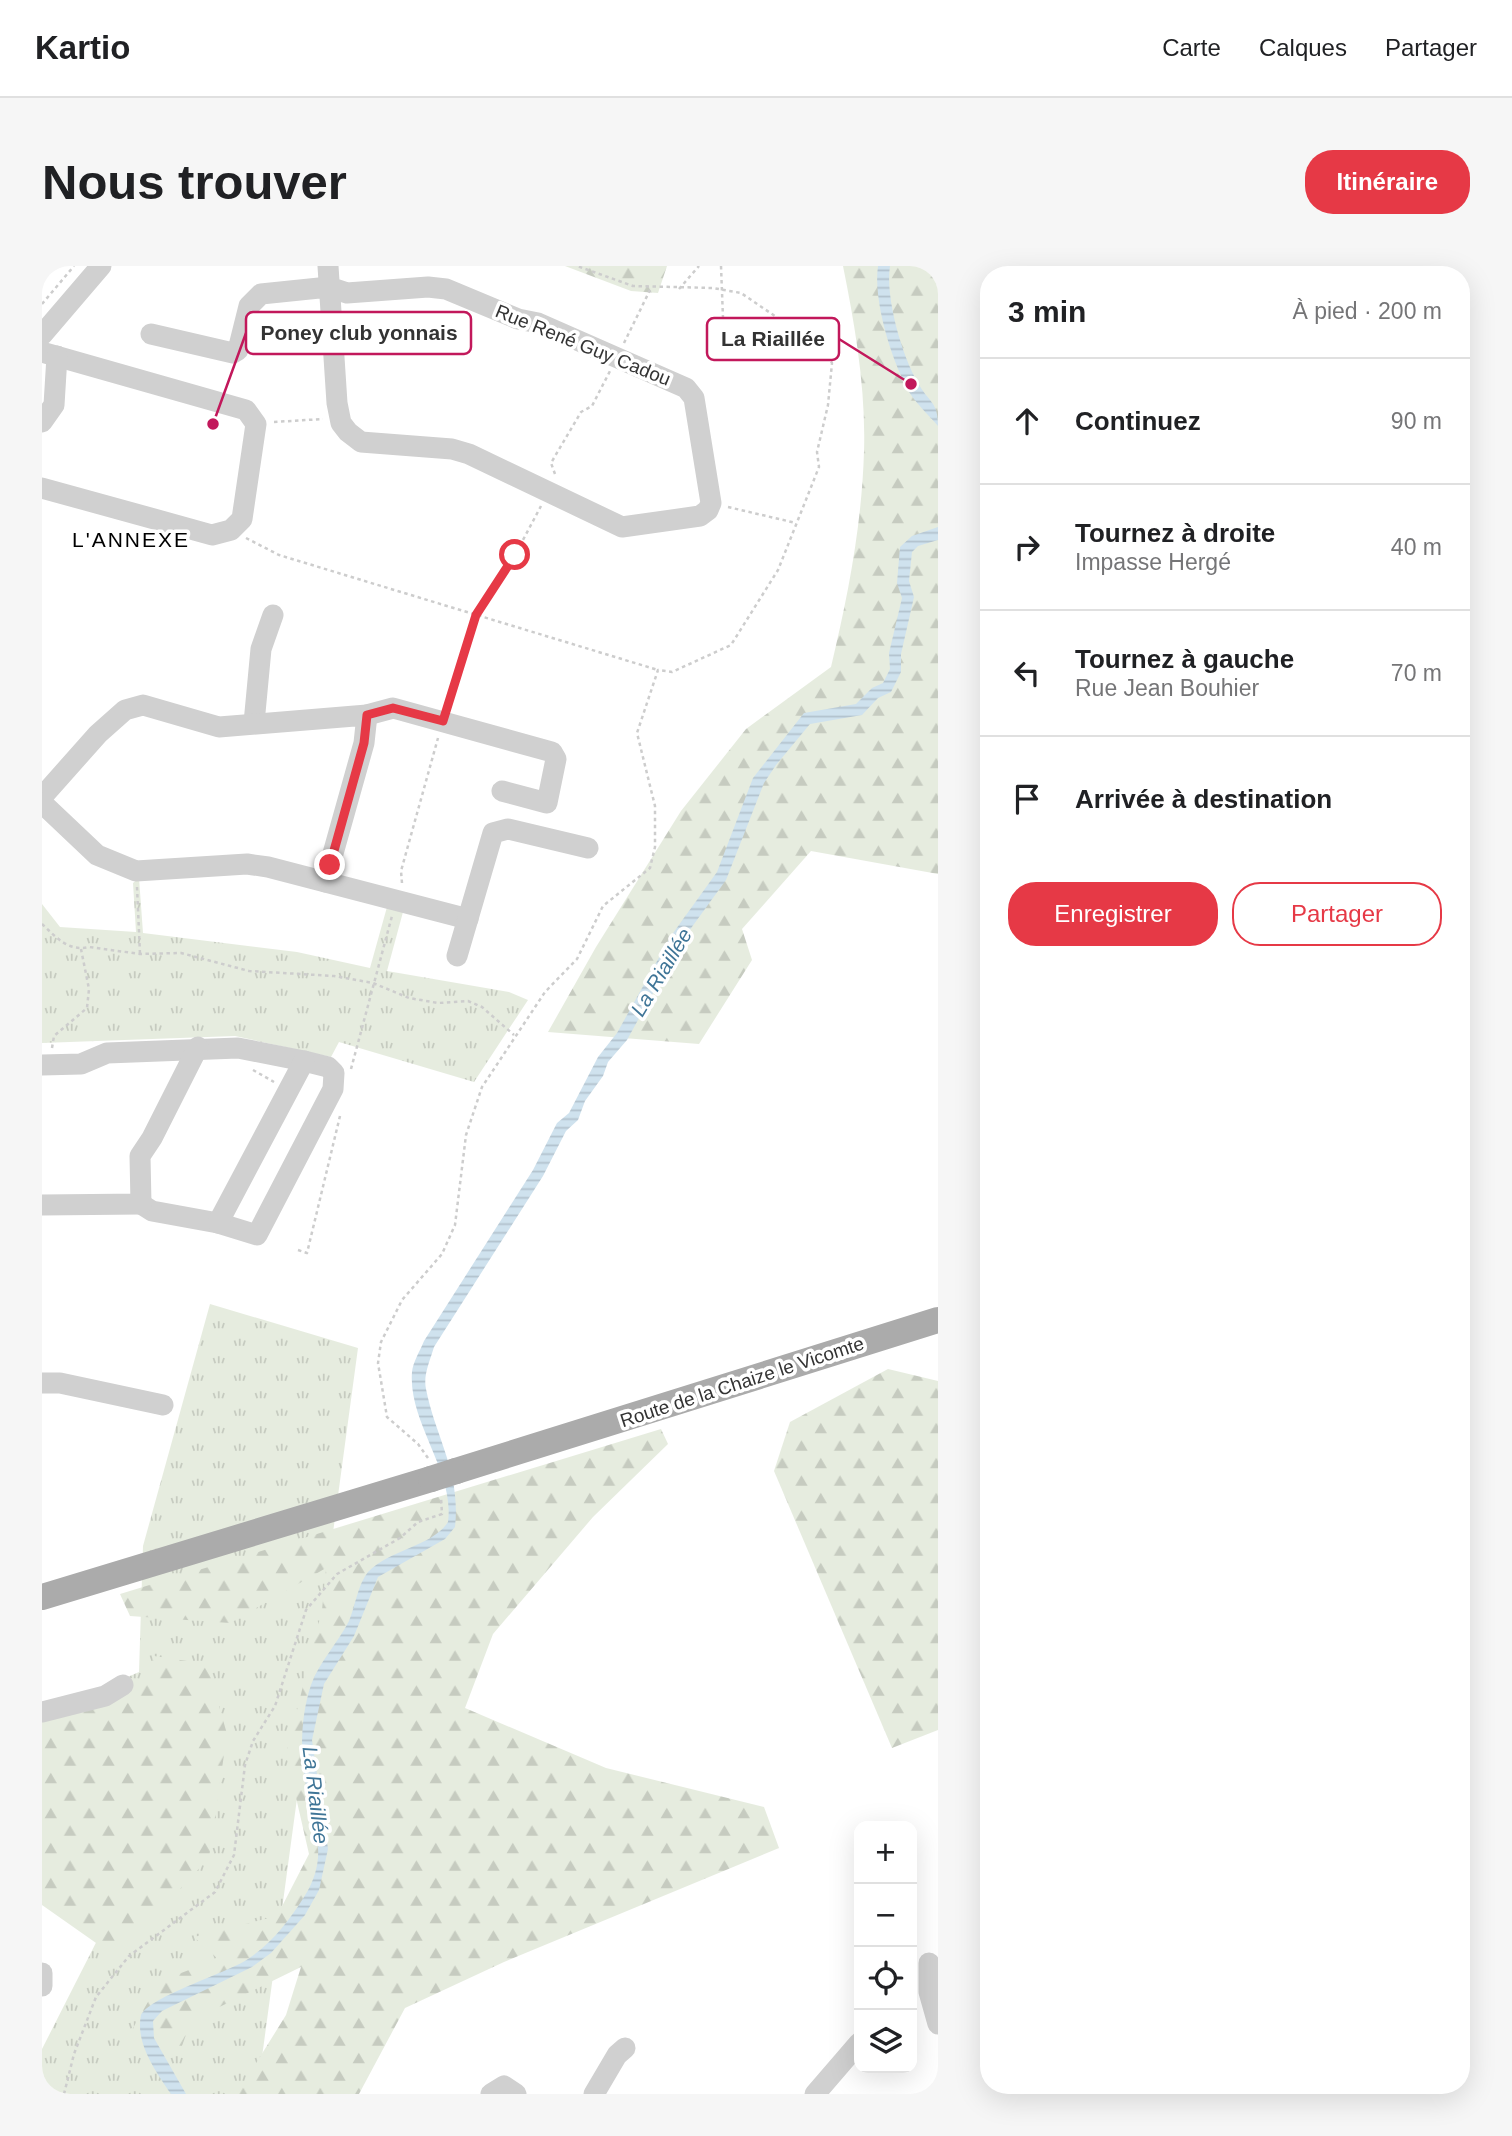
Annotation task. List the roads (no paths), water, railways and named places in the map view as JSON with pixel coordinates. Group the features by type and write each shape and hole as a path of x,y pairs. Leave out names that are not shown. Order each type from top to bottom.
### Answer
{"main road":[{"name":"Route de la Chaize le Vicomte","path":"42,1597 434,1480 938,1320"}],"street":[{"path":"42,335 101,266"},
{"name":"Rue René Guy Cadou","path":"151,334 226,354 233,353 238,350 249,306 261,294 328,277"},
{"name":"Rue René Guy Cadou","path":"328,277 347,293 428,287 446,289 517,319 537,323 678,382 694,398 711,503 708,510 701,516 633,528 622,527 548,494 489,463 452,449 361,442 348,432 340,419 328,277"},
{"path":"42,422 54,405 50,354 246,410 257,424 242,519 231,530 212,535 42,488"},
{"path":"254,723 261,649 273,615"},
{"path":"42,797 98,734 125,710 143,705 219,727 367,715 393,708 552,752 556,759 547,803 502,791"},
{"path":"325,882 364,743 367,715"},
{"path":"42,803 97,855 136,871 247,864 468,919"},
{"path":"457,956 493,833 508,829 588,848"},
{"path":"141,1204 140,1156 152,1138 198,1047"},
{"path":"42,1205 141,1204 152,1211 218,1223 257,1235 335,1082 334,1073 328,1067 238,1048 198,1047 107,1054 80,1064 45,1065"},
{"path":"218,1223 304,1061"},
{"path":"42,1383 60,1382 163,1405"},
{"path":"42,1712 105,1696 123,1685"},
{"path":"929,1963 920,1993 938,2024"},
{"path":"42,1973 42,1986"},
{"path":"594,2094 617,2055 625,2048"},
{"path":"815,2094 854,2049"},
{"path":"491,2094 505,2086 516,2094"}],"water":[{"path":"878,266 890,266 892,310 901,342 918,383 935,407 938,426 910,393 895,361 881,312"},
{"path":"938,527 938,540 918,546 912,552 909,581 914,597 901,654 901,672 891,692 878,698 862,715 810,724 776,765 764,783 726,880 681,942 627,1040 608,1062 603,1076 585,1101 578,1120 566,1131 543,1176 434,1347 425,1384 451,1472 456,1507 455,1527 445,1539 378,1577 354,1636 324,1684 312,1740 328,1849 319,1890 305,1915 271,1953 252,1967 162,2011 153,2021 154,2038 186,2094 171,2094 153,2067 144,2046 141,2015 159,2000 237,1965 257,1953 279,1931 304,1897 317,1866 318,1852 302,1756 303,1720 311,1685 349,1621 359,1589 368,1572 387,1558 432,1537 448,1522 445,1484 423,1428 413,1391 412,1372 424,1341 533,1170 557,1123 569,1113 598,1057 617,1033 671,936 717,872 753,778 804,713 856,704 872,688 883,683 890,669 889,653 902,598 897,583 900,547 912,536"}],"place":[{"name":"La Riaillée","path":"911,384"},
{"name":"Poney club yonnais","path":"213,424"}],"district":[{"name":"L'ANNEXE","path":"131,539"}]}
